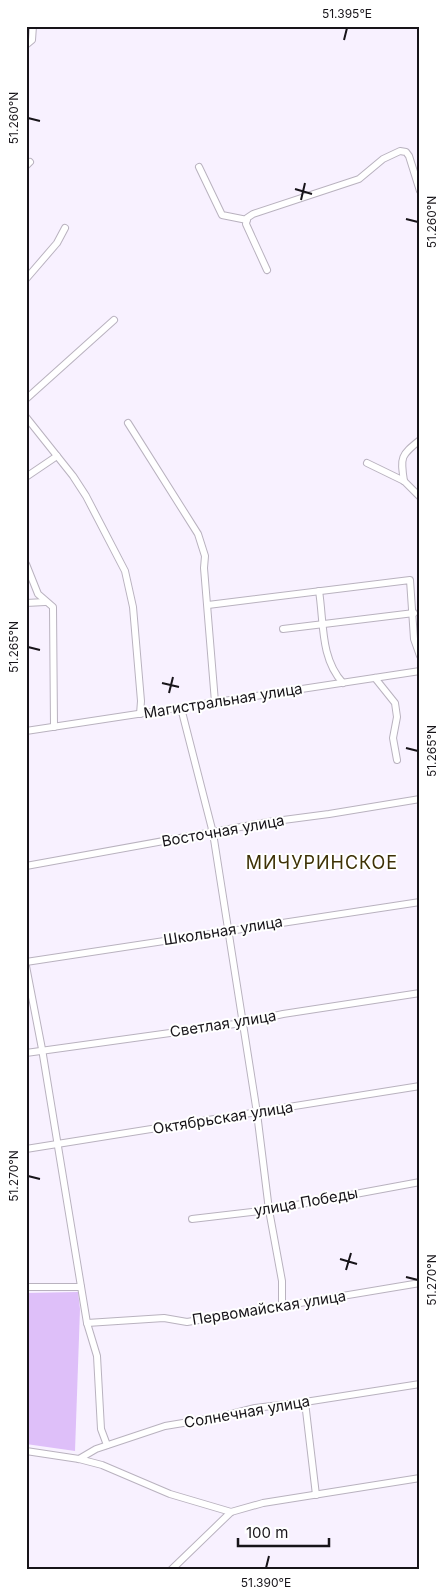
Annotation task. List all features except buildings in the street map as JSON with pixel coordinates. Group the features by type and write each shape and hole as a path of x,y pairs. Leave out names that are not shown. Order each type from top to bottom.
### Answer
{"street":[{"path":"26,45 32,40 33,26"},
{"path":"247,220 253,214 359,179 383,159 400,151 406,152 409,156 420,191"},
{"path":"200,167 222,215 247,220"},
{"path":"247,220 250,233 267,270"},
{"path":"26,279 57,243 65,228"},
{"path":"26,399 114,320"},
{"path":"26,417 73,476 86,496 125,571 133,607 141,701 140,714"},
{"path":"128,424 198,534 205,556 204,568 215,702"},
{"path":"404,481 401,462 406,451 420,440"},
{"path":"26,477 57,456"},
{"path":"367,463 404,481 420,497"},
{"path":"26,564 38,594 53,607 54,727"},
{"path":"208,605 410,580 414,613 414,639 420,656"},
{"path":"319,591 327,657 336,676 343,683"},
{"path":"26,603 45,602"},
{"path":"283,629 414,613"},
{"name":"Магистральная улица","path":"26,731 420,671"},
{"path":"375,678 395,703 396,717 393,738 397,760"},
{"path":"181,708 213,833 257,1113 269,1210 282,1281 282,1306"},
{"name":"Восточная улица","path":"26,866 268,822 420,799"},
{"name":"Школьная улица","path":"26,964 229,930 420,902"},
{"path":"26,964 42,1049 87,1323 97,1356 101,1429 108,1445"},
{"name":"Светлая улица","path":"26,1053 42,1049 242,1023 301,1011 420,993"},
{"name":"Октябрьская улица","path":"26,1149 420,1086"},
{"name":"улица Победы","path":"192,1219 269,1210 420,1182"},
{"name":"Первомайская улица","path":"87,1323 164,1318 187,1322 420,1283"},
{"path":"26,1287 81,1287"},
{"name":"Солнечная улица","path":"79,1459 108,1445 165,1426 219,1417 255,1408 420,1384"},
{"path":"305,1402 316,1495"},
{"path":"26,1451 79,1459 102,1465 170,1494 231,1512"},
{"path":"171,1570 231,1512 263,1503 420,1478"}],"shaded area":[{"path":"78,1292 80,1309 75,1451 26,1444 26,1293"}],"district":[{"name":"МИЧУРИНСКОЕ","path":"322,863"}]}
